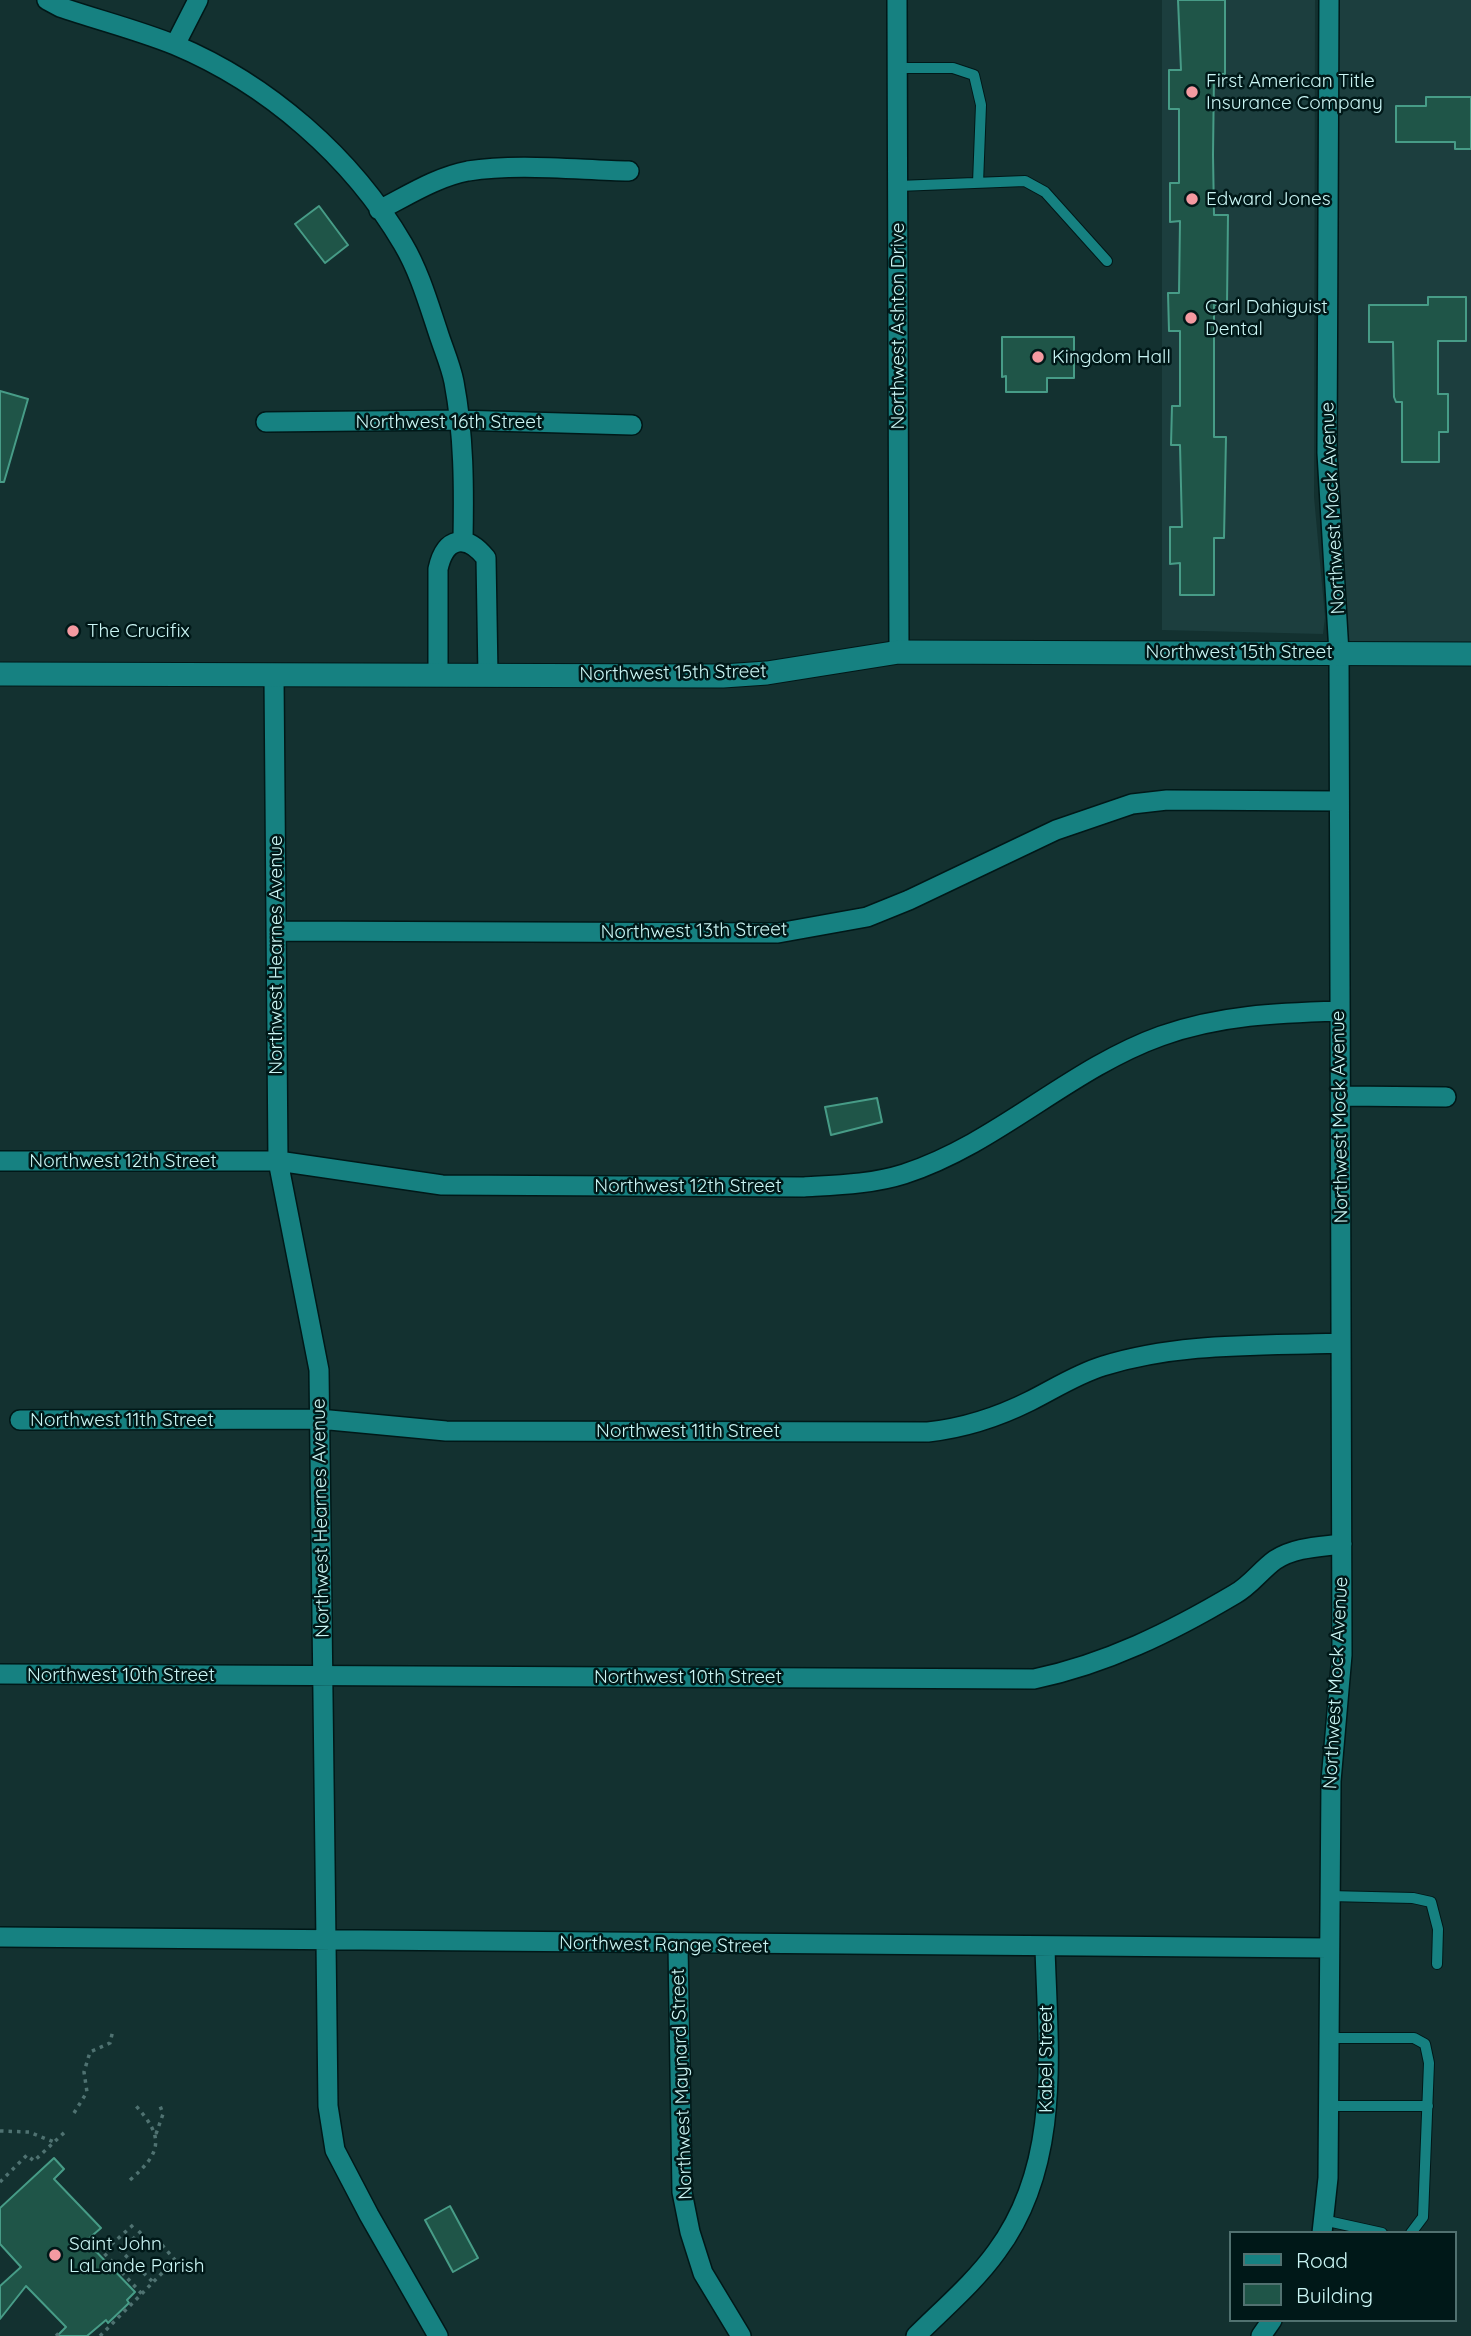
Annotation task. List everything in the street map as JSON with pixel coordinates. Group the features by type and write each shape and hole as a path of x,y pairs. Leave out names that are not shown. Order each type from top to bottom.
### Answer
{"street":[{"path":"47,0 60,7 175,45 256,89 307,129 349,171 403,244 422,285 454,381 457,420 465,452 463,540"},
{"path":"175,45 198,0"},
{"name":"Northwest Ashton Drive","path":"897,0 899,652"},
{"name":"Northwest Mock Avenue","path":"1322,2226 1328,2178 1331,1782 1342,1655 1339,653 1327,453 1329,0"},
{"path":"379,210 439,180 466,172 492,169 629,171"},
{"name":"Northwest 16th Street","path":"266,422 457,420 632,425"},
{"path":"438,674 440,557 452,544 463,540 473,542 486,558 488,675"},
{"name":"Northwest 15th Street","path":"0,674 274,677 438,674 723,676 767,673 899,652 1471,654"},
{"name":"Northwest Hearnes Avenue","path":"274,677 278,1161 314,1332 319,1370 328,2106 335,2150 438,2336"},
{"name":"Northwest 13th Street","path":"276,931 778,933 867,917 909,900 1056,830 1132,804 1167,800 1338,801"},
{"name":"Northwest 12th Street","path":"0,1161 278,1161 442,1185 804,1187 890,1178 940,1160 1112,1059 1158,1037 1207,1021 1249,1014 1339,1011"},
{"path":"1342,1096 1446,1097"},
{"name":"Northwest 11th Street","path":"20,1420 319,1419 446,1431 928,1432 959,1429 1027,1402 1100,1367 1148,1353 1183,1348 1342,1343"},
{"name":"Northwest 10th Street","path":"0,1674 1034,1679 1093,1665 1131,1649 1238,1593 1276,1560 1288,1554 1300,1549 1342,1544"},
{"name":"Northwest Range Street","path":"0,1937 678,1945 1328,1948"},
{"name":"Northwest Maynard Street","path":"678,1945 682,2192 690,2232 703,2273 741,2336"},
{"name":"Kabel Street","path":"916,2336 996,2253 1022,2213 1046,2124 1049,2084 1045,1948"}],"lane":[{"path":"897,68 953,68 974,75 981,105 978,183"},
{"path":"898,186 1025,181 1045,192 1107,261"},
{"path":"1329,1896 1413,1898 1431,1902 1438,1929 1437,1965"},
{"path":"1327,2038 1414,2039 1425,2045 1429,2063 1423,2217 1412,2231"},
{"path":"1327,2106 1427,2106"},
{"path":"1322,2226 1365,2231"}],"path":[{"path":"74,2113 87,2092 84,2072 90,2052 110,2043 113,2030"},
{"path":"155,2136 163,2114 159,2103"},
{"path":"130,2180 156,2153 152,2125 136,2106"},
{"path":"0,2182 27,2155 34,2161 67,2130"},
{"path":"0,2132 29,2132 54,2142"},
{"path":"133,2225 103,2252 142,2294"},
{"path":"142,2231 121,2251 154,2283"},
{"path":"162,2245 185,2272"},
{"path":"100,2336 175,2260"},
{"path":"56,2336 61,2331"}],"shaded area":[{"path":"1162,0 1315,0 1314,497 1325,617 1323,634 1162,630"},
{"path":"1329,0 1471,0 1471,654 1339,653"}],"building":[{"path":"1178,0 1225,0 1225,74 1214,74 1214,215 1228,215 1227,304 1214,305 1214,437 1226,437 1224,538 1214,538 1214,595 1180,595 1180,563 1170,564 1170,527 1182,527 1180,445 1171,445 1172,406 1180,406 1180,331 1169,331 1168,293 1179,293 1180,221 1170,222 1170,183 1179,183 1179,109 1169,109 1169,70 1181,70"},
{"path":"1426,97 1471,97 1471,149 1455,149 1455,142 1396,142 1396,106 1426,106"},
{"path":"319,206 348,245 325,263 295,224"},
{"path":"1428,297 1466,297 1466,341 1438,341 1438,394 1448,394 1448,432 1439,432 1439,462 1402,462 1402,402 1396,402 1394,397 1393,342 1369,342 1369,305 1428,305"},
{"name":"Kingdom Hall","path":"1002,337 1074,337 1074,378 1047,378 1047,392 1006,392 1006,376 1002,377"},
{"path":"0,391 28,399 4,482 0,482"},
{"path":"877,1098 882,1122 831,1135 825,1107"},
{"name":"Saint John LaLande Parish","path":"54,2158 64,2169 54,2179 101,2228 86,2241 135,2292 127,2300 129,2303 108,2323 106,2320 87,2336 57,2336 66,2327 26,2286 0,2319 0,2286 21,2267 0,2244 0,2208"},
{"path":"450,2206 478,2258 453,2272 425,2220"}],"place":[{"name":"First American Title Insurance Company","path":"1192,92"},
{"name":"Edward Jones","path":"1192,199"},
{"name":"Carl Dahiguist Dental","path":"1191,318"},
{"name":"Kingdom Hall","path":"1038,357"},
{"name":"The Crucifix","path":"73,631"},
{"name":"Saint John LaLande Parish","path":"55,2255"}]}
